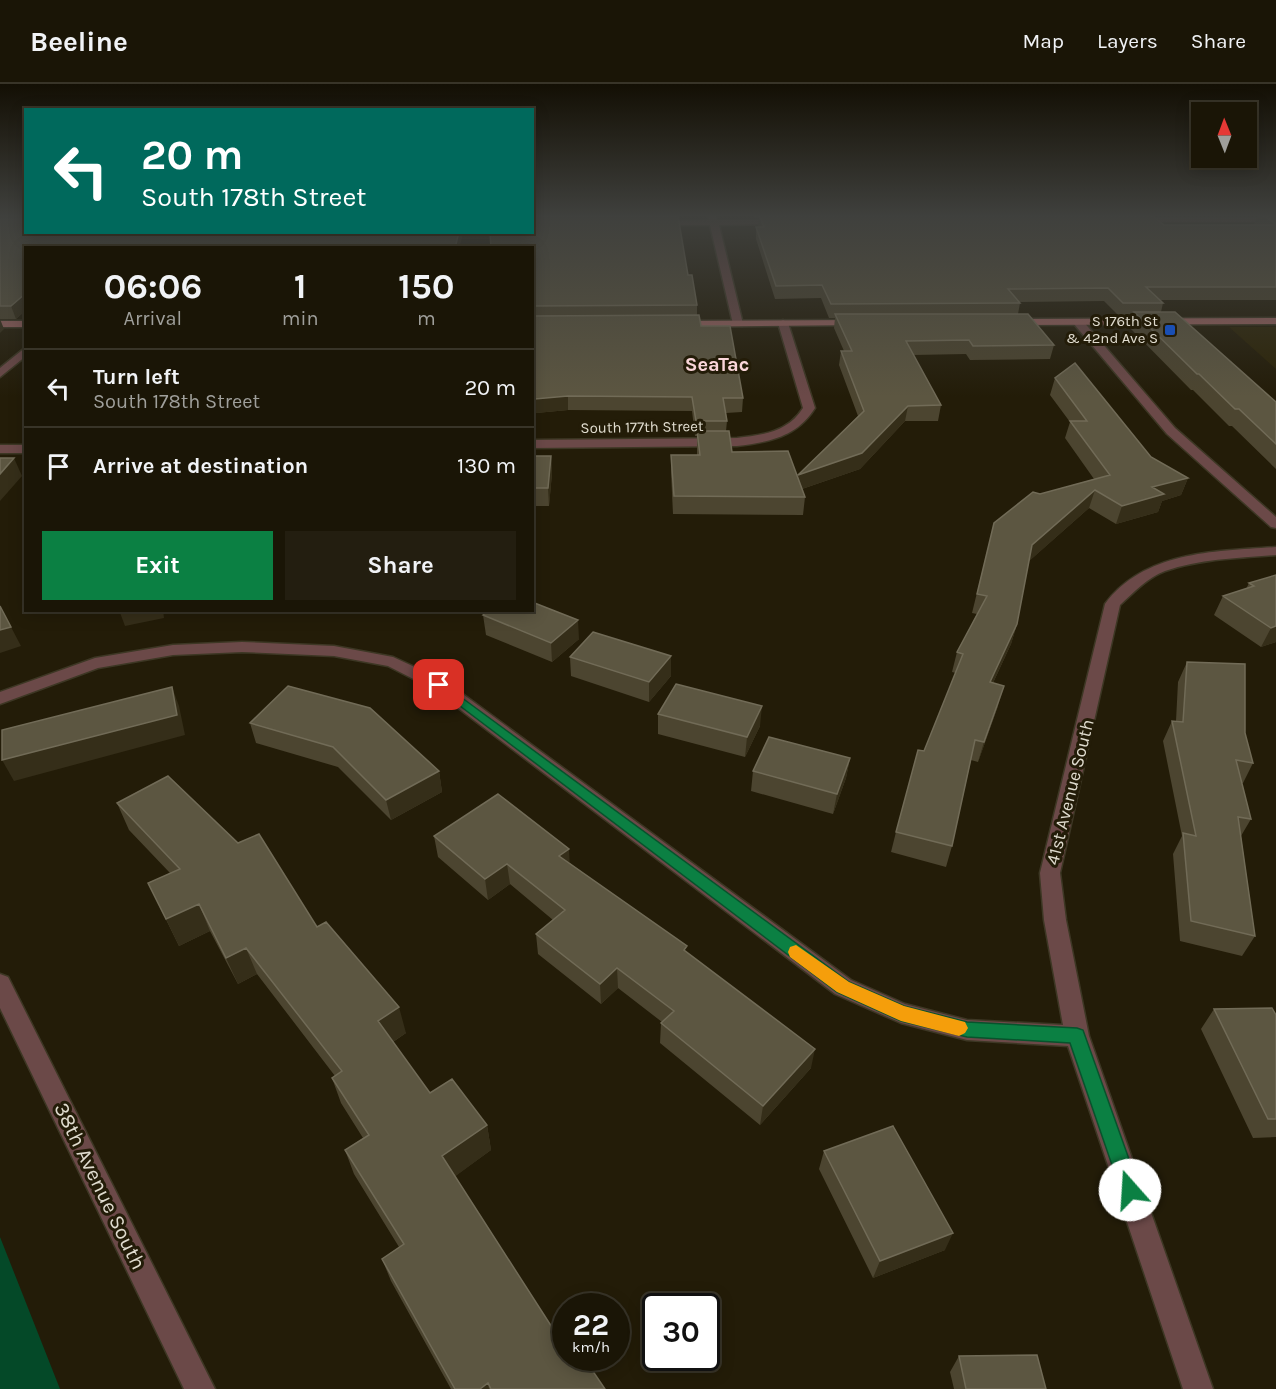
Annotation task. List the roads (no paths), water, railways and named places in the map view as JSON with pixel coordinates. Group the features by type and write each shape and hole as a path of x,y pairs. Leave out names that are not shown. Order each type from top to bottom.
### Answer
{"street":[{"path":"726,275 738,324"},
{"path":"1002,322 1276,321"},
{"path":"1078,322 1171,431 1276,524"},
{"name":"South 177th Street","path":"534,444 737,442 764,439 787,431 803,420 808,408 783,323"},
{"path":"658,324 872,323"},
{"path":"0,324 24,324"},
{"path":"0,374 24,352"},
{"path":"0,449 24,449"},
{"name":"41st Avenue South","path":"1198,1389 1077,1036 1054,920 1050,873 1113,604 1131,586 1158,568 1213,556 1276,551"},
{"path":"0,698 94,663 173,650 242,647 334,651 393,662 439,685 843,987 901,1013 967,1030 1077,1036"},
{"name":"38th Avenue South","path":"0,984 200,1389"}],"place":[{"name":"S 176th St & 42nd Ave S","path":"1170,330"}],"district":[{"name":"SeaTac","path":"717,364"}]}
